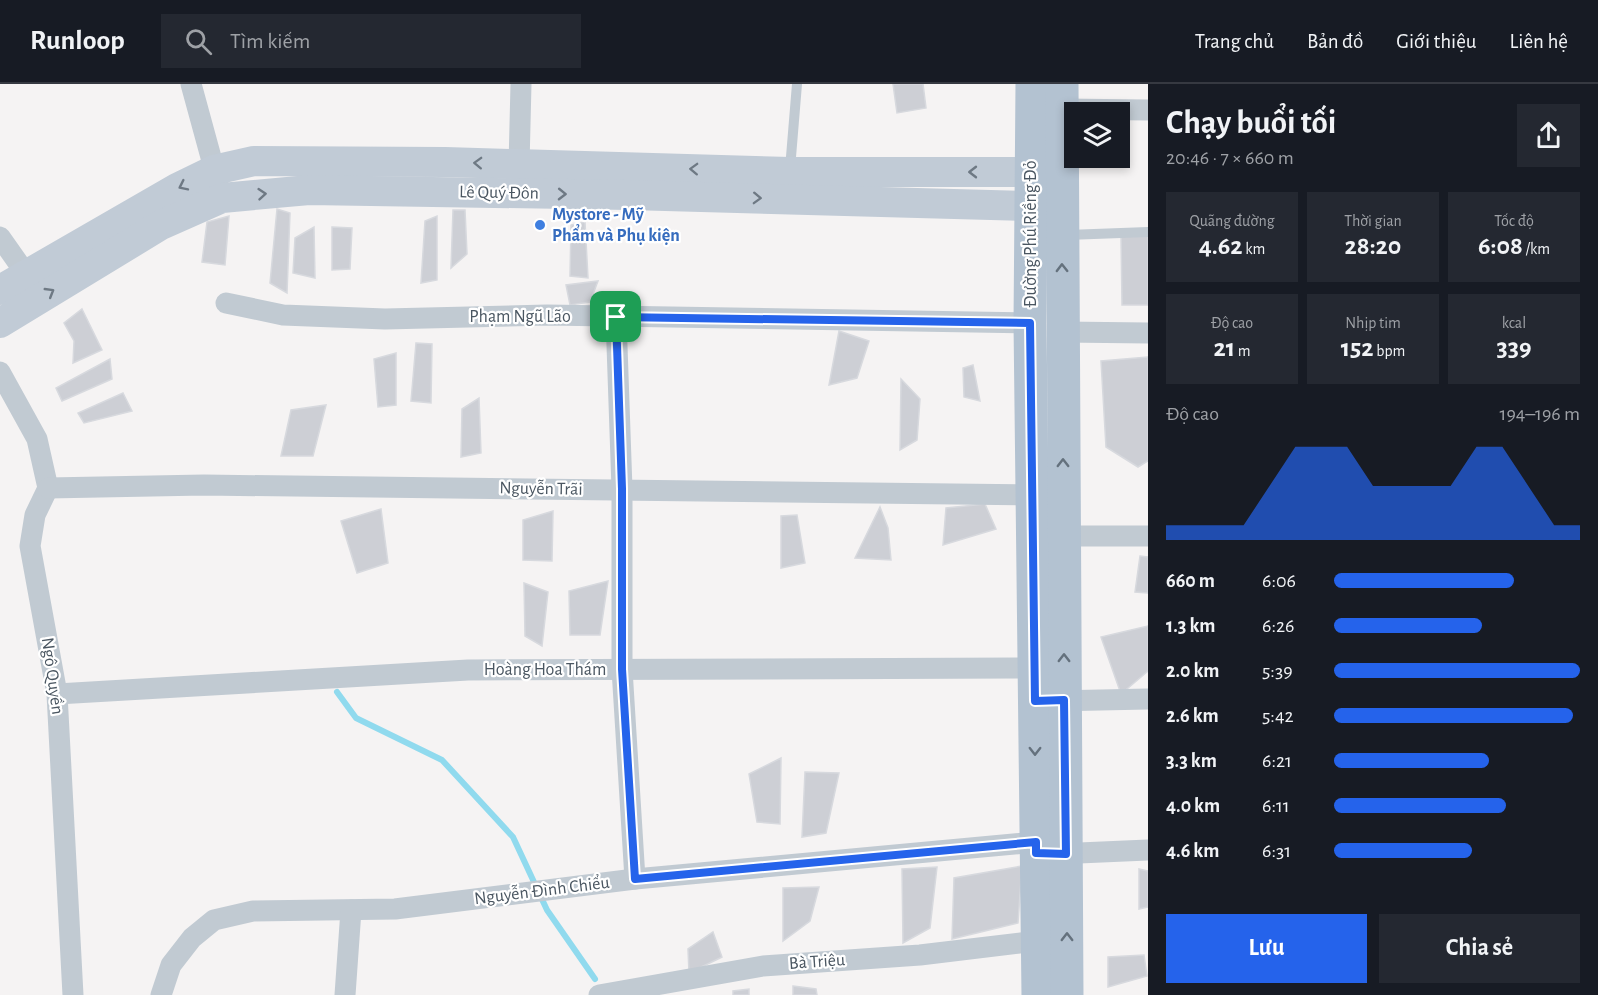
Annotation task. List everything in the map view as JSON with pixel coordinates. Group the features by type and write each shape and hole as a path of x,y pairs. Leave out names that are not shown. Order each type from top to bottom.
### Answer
{"main road":[{"name":"Đường Phú Riềng Đỏ","path":"1032,84 1046,172 1062,332 1064,536 1050,701 1046,850 1037,941 1038,995"},
{"name":"Đường Phú Riềng Đỏ","path":"1046,172 1062,96"},
{"name":"Lê Quý Đôn","path":"0,323 161,225 218,184 255,161 790,172 1046,172"},
{"name":"Lê Quý Đôn","path":"0,290 73,245 218,184 309,190 629,195 1051,216"},
{"name":"Đường Phú Riềng Đỏ","path":"1050,701 1034,668 1034,495 1030,323 1051,216"},
{"name":"Đường Phú Riềng Đỏ","path":"1046,850 1067,995"}],"street":[{"path":"191,84 218,184"},
{"path":"519,165 521,84"},
{"path":"1062,96 1148,111"},
{"path":"0,237 26,274"},
{"name":"Phạm Ngũ Lão","path":"226,303 295,316 386,319 547,315 1030,323"},
{"path":"616,317 622,489 622,669 635,879"},
{"path":"1062,332 1148,333"},
{"path":"0,372 37,439 48,488"},
{"name":"Nguyễn Trãi","path":"48,488 204,485 1034,495"},
{"name":"Ngô Quyền","path":"48,488 35,515 30,546 57,694 73,995"},
{"path":"1064,536 1148,536"},
{"name":"Hoàng Hoa Thám","path":"57,694 468,670 1034,668"},
{"path":"1050,701 1148,699"},
{"name":"Nguyễn Đình Chiểu","path":"161,995 171,965 192,938 214,920 252,911 395,909 635,879 1046,850 1148,850"},
{"path":"345,995 351,910"},
{"name":"Bà Triệu","path":"599,995 763,966 920,955 1037,941"}],"lane":[{"path":"790,172 797,84"},
{"path":"1051,216 1148,232"}],"building":[{"path":"893,84 923,84 926,108 897,113"},
{"path":"277,209 290,213 287,293 270,283"},
{"path":"453,210 465,210 467,254 451,268"},
{"path":"229,216 225,265 202,262 207,222"},
{"path":"437,216 437,280 421,283 425,221"},
{"path":"585,222 588,278 570,276 571,225"},
{"path":"314,227 315,278 293,273 295,238"},
{"path":"332,227 352,228 350,269 332,270"},
{"path":"1148,235 1148,305 1122,305 1121,236"},
{"path":"598,281 590,302 570,305 566,285"},
{"path":"82,309 102,350 73,363 74,341 64,323"},
{"path":"839,331 869,341 857,378 829,385"},
{"path":"416,343 432,344 431,403 411,401"},
{"path":"396,353 396,405 378,407 374,359"},
{"path":"1148,357 1148,461 1138,467 1106,447 1101,361"},
{"path":"110,359 112,379 62,401 56,388"},
{"path":"973,365 980,401 964,397 963,368"},
{"path":"901,379 920,399 917,440 900,450"},
{"path":"123,393 132,411 84,423 78,413"},
{"path":"479,398 481,453 461,457 462,409"},
{"path":"326,405 313,456 281,456 291,410"},
{"path":"985,504 996,529 943,545 946,508"},
{"path":"880,507 888,528 891,560 855,558"},
{"path":"381,509 388,563 357,573 341,521"},
{"path":"553,511 552,561 523,560 523,520"},
{"path":"797,515 805,563 781,568 781,516"},
{"path":"1140,556 1148,557 1148,593 1135,592"},
{"path":"608,581 600,635 570,635 569,591"},
{"path":"524,583 548,592 542,646 525,636"},
{"path":"1148,626 1148,671 1121,694 1101,637"},
{"path":"781,758 780,824 757,822 749,774"},
{"path":"805,772 839,773 826,833 802,837"},
{"path":"1022,866 1018,923 952,939 954,878"},
{"path":"937,867 930,928 903,943 902,869"},
{"path":"1139,869 1148,871 1148,907 1139,909"},
{"path":"819,887 810,921 783,941 783,888"},
{"path":"713,932 722,957 689,973 688,949"},
{"path":"1144,955 1147,976 1108,987 1108,957"},
{"path":"793,986 816,989 817,995 793,995"},
{"path":"749,989 749,995 733,995 733,991"}],"waterway":[{"path":"337,692 356,718 442,760 513,837 547,910 595,979"}],"place":[{"name":"Mystore - Mỹ Phẩm và Phụ kiện","path":"540,225"}],"route":[{"path":"616,317 1030,323 1035,701 1064,700 1066,854 1036,853 1036,842 635,879 622,669 622,489 616,317"}]}
